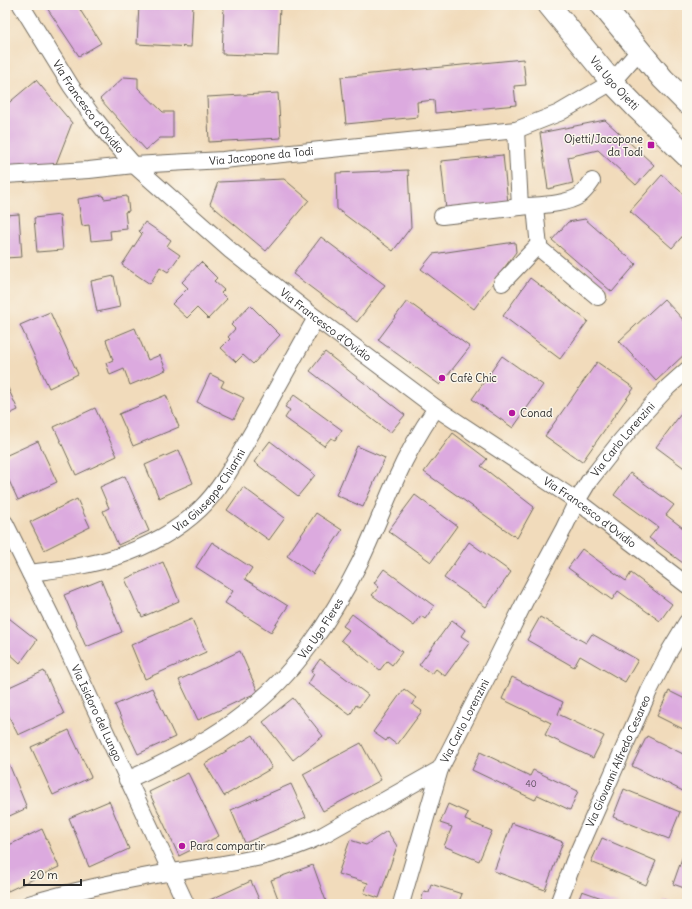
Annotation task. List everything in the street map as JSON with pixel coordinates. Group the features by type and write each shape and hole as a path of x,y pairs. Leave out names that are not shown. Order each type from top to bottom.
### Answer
{"main road":[{"name":"Via Ugo Ojetti","path":"549,5 612,82 687,156"},
{"path":"607,8 639,48 639,51 663,79 687,103"}],"street":[{"name":"Via Francesco d'Ovidio","path":"21,5 81,100 134,165 231,251 316,318 436,408 577,501 687,585"},
{"name":"Via Jacopone da Todi","path":"5,175 223,160 516,130 559,113 612,82 639,51"},
{"path":"516,130 527,206 539,248 598,297"},
{"path":"442,216 563,202 579,196 592,181"},
{"path":"502,283 539,244"},
{"name":"Via Giuseppe Chiarini","path":"30,573 86,564 116,557 145,545 170,532 199,509 218,489 235,463 316,318"},
{"name":"Via Carlo Lorenzini","path":"29,904 108,884 267,856 304,844 323,835 440,768 526,599 589,481 659,396 687,370"},
{"name":"Via Ugo Fleres","path":"127,780 185,751 242,715 274,687 300,659 342,597 397,478 422,430 436,408"},
{"name":"Via Isidoro del Lungo","path":"5,523 79,675 186,904"},
{"name":"Via Giovanni Alfredo Cesareo","path":"558,904 574,861 648,691 687,622"},
{"path":"401,904 440,768"}],"building":[{"path":"45,5 77,5 101,43 79,56"},
{"path":"139,5 193,5 191,47 137,44"},
{"path":"224,5 280,5 278,56 222,54"},
{"path":"523,59 526,85 514,86 516,105 435,113 434,100 417,102 418,117 346,124 341,77"},
{"path":"124,77 138,78 138,88 163,112 173,112 173,138 160,138 146,150 100,99"},
{"path":"36,80 72,123 56,164 5,168 5,106"},
{"path":"278,93 281,138 209,142 207,97"},
{"path":"605,120 654,165 636,185 598,150 568,157 573,183 548,189 540,133"},
{"path":"503,155 508,203 446,210 441,161"},
{"path":"408,170 411,227 393,251 337,209 336,173"},
{"path":"662,175 687,197 687,231 672,248 630,211"},
{"path":"284,179 309,200 266,251 210,204 218,182"},
{"path":"103,195 104,199 127,196 129,211 125,212 127,229 110,231 111,239 91,241 89,225 82,226 78,199"},
{"path":"19,214 22,257 5,258 5,215"},
{"path":"60,215 63,250 37,252 34,218"},
{"path":"585,219 636,264 612,292 552,240 568,222"},
{"path":"145,222 171,240 167,246 180,255 168,272 160,267 150,284 122,265 142,234 139,231"},
{"path":"321,237 385,285 357,322 293,274"},
{"path":"515,242 516,252 474,309 421,269 433,254"},
{"path":"201,262 217,278 214,281 224,290 221,293 227,299 208,319 197,308 187,318 172,304 188,288 182,282"},
{"path":"114,276 120,307 97,312 91,281"},
{"path":"530,278 588,321 560,359 503,316"},
{"path":"664,299 687,324 687,352 656,381 619,341"},
{"path":"407,301 470,347 440,385 378,340"},
{"path":"250,305 280,335 253,364 243,355 236,362 221,348 230,339 228,337 235,329 231,325"},
{"path":"50,312 78,374 49,388 20,325"},
{"path":"135,328 148,360 160,355 166,370 130,385 124,369 110,375 106,363 113,360 106,340"},
{"path":"325,352 405,415 390,433 310,371"},
{"path":"502,356 543,385 513,428 472,399"},
{"path":"597,362 634,388 582,462 545,436"},
{"path":"210,374 224,381 221,387 244,398 234,419 197,402"},
{"path":"8,388 18,410 5,416 5,389"},
{"path":"166,395 179,427 133,446 119,414"},
{"path":"294,395 342,430 335,440 331,438 324,446 285,418 290,410 285,407"},
{"path":"687,406 687,470 656,447"},
{"path":"95,408 117,456 76,475 54,427"},
{"path":"453,433 487,459 481,466 534,507 517,538 424,472"},
{"path":"38,441 57,482 18,500 5,472 5,456"},
{"path":"270,441 315,475 298,496 254,462"},
{"path":"357,446 385,458 363,507 336,495"},
{"path":"179,450 193,483 159,498 145,465"},
{"path":"630,473 674,505 666,515 687,531 687,566 649,538 658,527 614,495"},
{"path":"125,476 149,531 118,545 103,511 109,508 100,487"},
{"path":"243,487 285,518 269,540 227,510"},
{"path":"415,495 457,526 431,562 388,531"},
{"path":"77,499 90,527 44,550 30,522"},
{"path":"316,513 342,530 313,574 287,556"},
{"path":"212,542 252,568 245,579 288,606 271,632 225,603 233,591 196,567"},
{"path":"469,542 511,572 486,607 444,578"},
{"path":"582,549 626,581 631,573 672,604 660,621 618,591 612,600 568,568"},
{"path":"163,562 179,601 142,617 125,579"},
{"path":"384,569 434,606 425,619 421,616 414,626 372,595 379,587 374,583"},
{"path":"101,580 122,632 86,647 64,595"},
{"path":"352,614 402,652 392,665 387,661 380,670 341,640 349,630 343,626"},
{"path":"5,615 37,640 20,663 5,650"},
{"path":"540,617 586,643 592,634 638,660 625,682 580,656 574,667 527,640"},
{"path":"192,619 206,652 145,679 131,645"},
{"path":"452,620 465,630 461,636 470,642 445,676 436,669 432,674 419,665"},
{"path":"240,651 258,692 198,720 179,680"},
{"path":"320,659 368,695 359,707 356,705 350,715 308,684 314,674 311,672"},
{"path":"44,671 64,714 18,735 5,708 5,689"},
{"path":"512,677 563,702 558,714 604,736 593,758 545,735 551,723 502,699"},
{"path":"152,688 175,737 138,754 115,705"},
{"path":"404,689 416,698 412,704 422,711 397,745 388,738 386,741 373,732"},
{"path":"669,691 687,700 687,731 657,716"},
{"path":"293,698 323,736 293,760 263,722"},
{"path":"69,730 91,777 53,795 31,747"},
{"path":"253,735 272,768 224,796 205,764"},
{"path":"647,736 687,756 687,793 632,766"},
{"path":"361,743 381,780 323,811 303,774"},
{"path":"480,752 530,776 533,770 578,791 570,810 538,795 535,800 472,770"},
{"path":"9,764 27,808 5,818 5,766"},
{"path":"188,773 219,836 179,856 149,792"},
{"path":"291,784 306,817 245,843 231,810"},
{"path":"624,789 680,812 669,839 613,817"},
{"path":"109,801 129,849 89,867 69,818"},
{"path":"448,804 468,813 465,820 492,831 479,861 444,846 452,827 440,823"},
{"path":"512,823 563,842 545,890 494,871"},
{"path":"42,829 59,867 8,891 5,885 5,847"},
{"path":"387,831 397,846 379,898 364,893 368,883 338,874 350,840 366,845"},
{"path":"602,838 656,861 646,885 591,862"},
{"path":"687,844 687,889 673,884"},
{"path":"313,865 327,904 280,904 271,880"},
{"path":"251,881 261,904 201,904"},
{"path":"431,884 462,894 458,904 420,904 424,891 429,892"},
{"path":"582,891 619,904 577,904"},
{"path":"664,900 676,904 663,904"}],"place":[{"name":"Ojetti/Jacopone da Todi","path":"651,145"},
{"name":"Cafè Chic","path":"442,378"},
{"name":"Conad","path":"512,413"},
{"name":"Para compartir","path":"182,846"}]}
